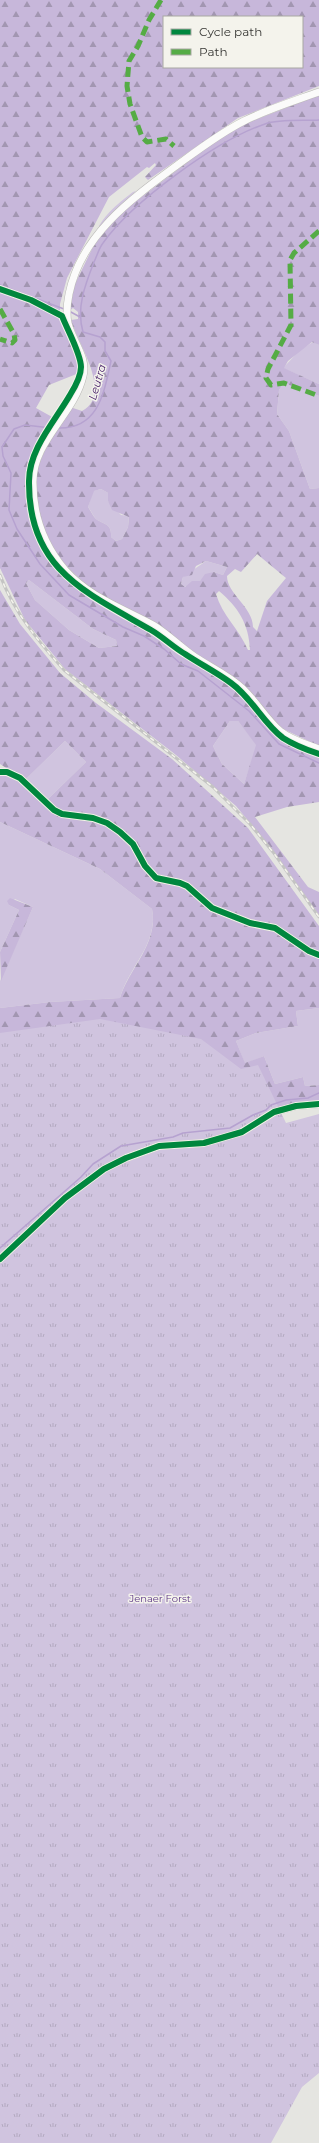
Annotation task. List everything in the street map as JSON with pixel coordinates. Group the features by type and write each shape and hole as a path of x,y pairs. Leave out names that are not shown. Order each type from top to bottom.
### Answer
{"main road":[{"path":"319,92 246,120 232,128 121,208 106,223 87,252 71,285 67,309 70,329 83,358 84,370 79,386 34,465 33,480 34,505 41,534 65,569 87,590 155,627 196,658 233,680 284,733 319,749"}],"street":[{"path":"0,772 7,772 20,778 54,810 62,814 93,818 107,823 133,844 145,866 156,878 180,882 193,891 212,908 250,923 275,928 309,951 319,955"},
{"path":"0,1259 65,1198 104,1169 126,1158 159,1146 204,1143 242,1132 274,1112 296,1106 319,1104"}],"green space":[{"path":"0,0 319,0 319,86 238,118 148,180 145,177 156,165 155,163 149,168 147,167 109,197 67,278 60,304 60,314 79,362 79,373 49,385 36,408 54,418 32,456 27,480 28,507 33,528 40,545 50,560 72,584 83,593 152,632 193,662 231,684 248,701 281,740 319,756 319,802 287,807 255,817 308,887 319,892 319,915 274,852 236,806 176,755 65,669 25,620 0,568","holes":["29,580 93,629 116,640 117,646 99,648 69,630 35,600 26,583","230,721 238,721 256,745 244,784 222,764 213,746"]},
{"path":"319,95 319,345 312,342 288,361 284,368 319,384 319,396 284,383 279,390 277,414 289,431 310,489 319,488 319,746 281,728 244,686 100,595 75,575 56,553 49,540 43,527 37,496 37,471 48,445 70,407 82,411 91,403 95,393 91,368 71,320 78,319 78,312 73,308 70,310 74,286 95,243 123,211 218,139 247,123","holes":["101,489 108,493 108,501 112,510 129,517 128,527 122,539 116,541 111,537 109,527 96,519 88,507 94,491","257,554 286,578 267,601 257,631 253,627 249,613 228,583 227,576 235,569 241,572","206,561 227,567 223,575 214,572 205,574 200,581 192,581 185,587 181,584 183,577 192,575 196,566","219,591 237,610 245,624 250,650 248,650 240,635 222,609 216,594"]},
{"path":"136,191 100,227 99,226 114,208"},
{"path":"313,342 319,345 319,384 283,368 300,350"},
{"path":"284,383 319,396 319,488 310,489 289,431 277,414 279,390"},
{"path":"101,489 108,493 108,501 121,515 129,516 128,527 122,539 116,541 111,537 109,527 96,519 88,507 93,491"},
{"path":"206,561 227,567 223,575 214,572 200,581 184,587 181,584 183,577"},
{"path":"29,580 93,629 116,640 117,646 99,648 69,630 35,600 26,583"},
{"path":"0,590 20,624 60,673 96,703 172,759 248,828 319,926 319,954 285,932 218,909 194,890 154,874 140,854 107,822 63,813 46,801 86,762 65,741 25,780 0,764"},
{"path":"230,721 238,721 257,745 244,784 222,764 213,746"},
{"path":"65,741 86,762 46,801 25,780"},
{"path":"0,773 15,777 49,809 106,825 128,841 148,873 186,888 203,903 270,927 319,956 319,1008 296,1011 298,1026 256,1033 236,1041 245,1063 264,1056 275,1084 303,1077 305,1086 319,1085 319,1101 293,1105 0,1256 0,1008 50,1002 120,998 124,987 147,944 153,921 152,909 100,869 0,822"},
{"path":"0,822 100,869 152,909 153,921 151,933 142,955 129,976 120,998 50,1002 0,1008 0,981 33,907 15,899 9,905 19,910 0,952"},
{"path":"10,898 33,907 1,981 0,952 19,910 9,905 7,901"},
{"path":"319,1008 319,1085 305,1086 303,1077 275,1084 264,1056 245,1064 236,1041 256,1033 298,1026 296,1011"},
{"name":"Jenaer Forst","path":"100,1019 201,1039 241,1069 258,1065 286,1123 319,1114 319,2073 302,2087 271,2143 0,2143 0,1033"}],"waterway":[{"name":"Leutra","path":"57,428 71,427 82,423 91,416 97,407 106,385 111,361 105,351 105,342 100,337 83,332 80,314 82,297 99,250 116,227 134,209 177,174 200,158 245,132 271,122 319,120"},
{"path":"0,285 64,309"},
{"path":"69,311 80,317"},
{"name":"Leutra","path":"51,428 25,425 14,429 2,447 3,456 11,473 9,510 17,529 40,564 69,595 123,627 144,636 164,649 181,664 198,671 249,711 279,744 319,763"},
{"path":"0,1248 81,1177 93,1164 121,1146 173,1137 183,1133 230,1128 253,1115 266,1110 271,1105 286,1100 308,1098 319,1093"}],"railway":[{"path":"0,575 12,601 28,626 64,670 213,787 250,824 273,852 319,917"}],"marked path":[{"path":"161,0 149,20 138,46 129,61 127,86 130,104 142,137 147,142 166,139 174,146"},
{"path":"319,231 294,253 290,260 291,325 268,369 266,378 271,385 284,383 319,396"},
{"path":"0,309 14,334 15,340 12,343 0,339"}],"cycle path":[{"path":"0,289 31,300 62,316 76,349 81,367 81,371 74,389 44,436 33,458 30,469 29,481 31,511 38,536 50,557 65,574 83,589 155,633 231,683 245,696 269,725 283,738 319,754"},
{"path":"0,772 7,772 20,778 54,810 62,814 93,818 107,823 133,844 145,866 156,878 187,886 212,908 250,923 275,928 309,951 319,955"},
{"path":"0,1259 65,1198 104,1169 126,1158 159,1146 204,1143 242,1132 274,1112 296,1106 319,1104"}]}
